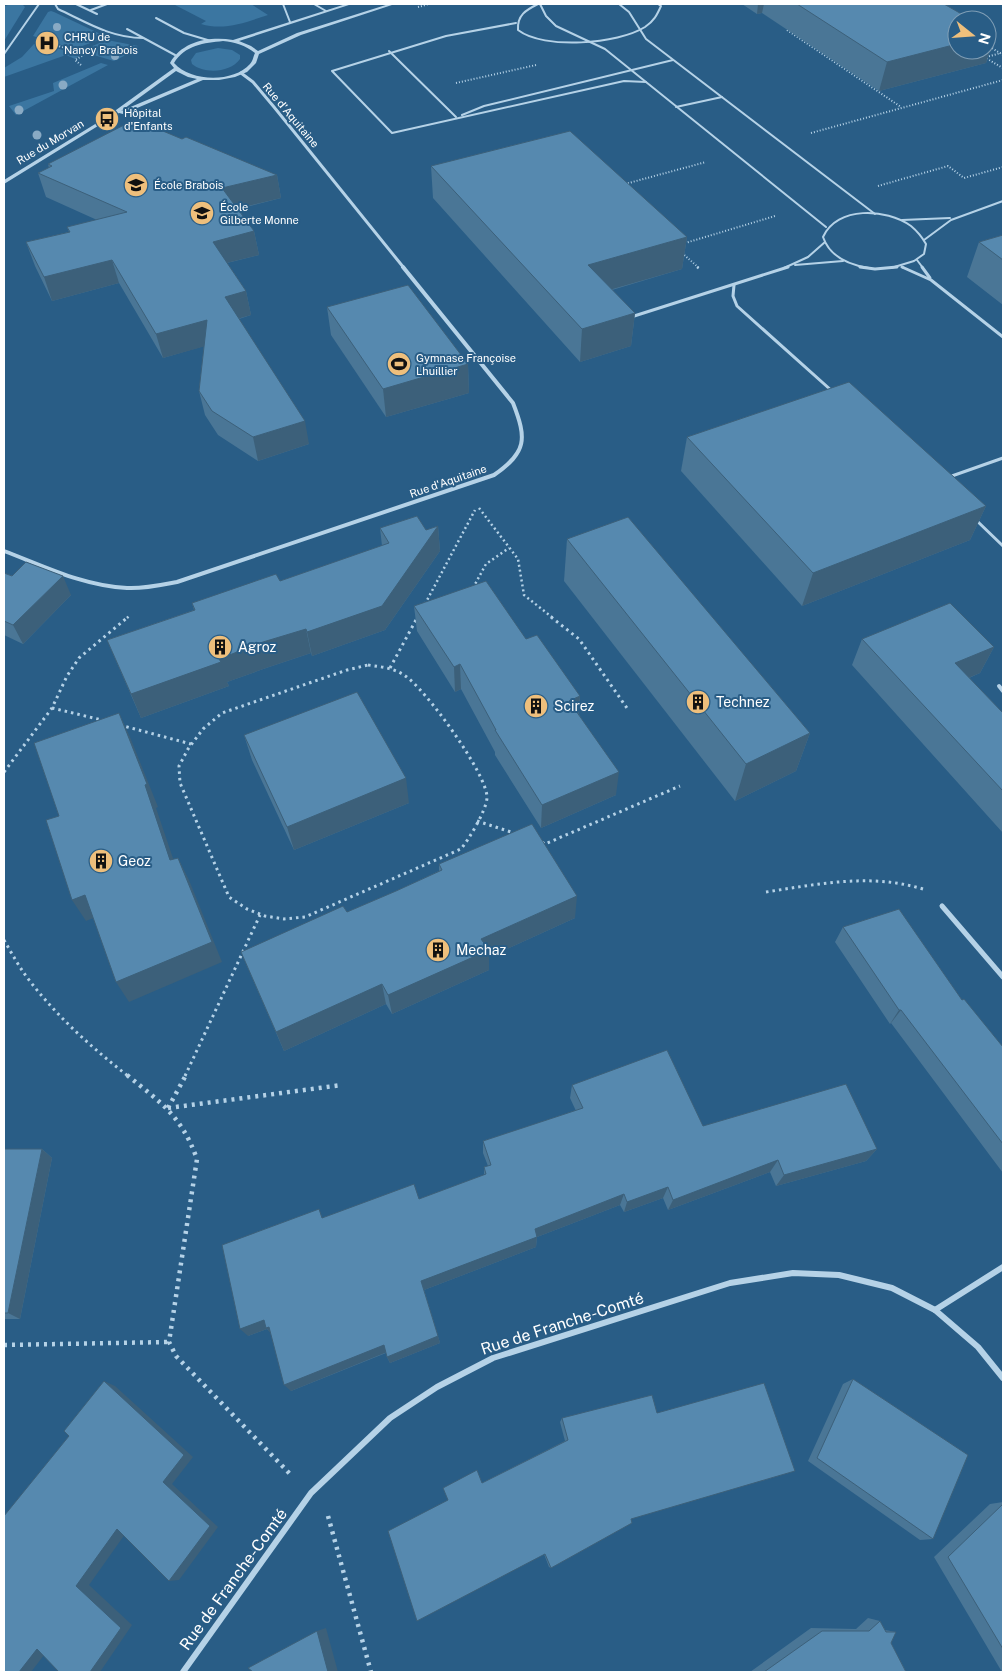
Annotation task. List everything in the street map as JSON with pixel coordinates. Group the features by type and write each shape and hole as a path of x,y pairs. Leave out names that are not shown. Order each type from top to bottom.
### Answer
{"street":[{"path":"234,41 350,4"},
{"path":"257,53 299,34 393,4"},
{"path":"211,41 234,41 245,44 257,53 257,60 252,67 241,73 226,77 203,78 184,75 175,69 172,62 175,55 183,49 211,41"},
{"name":"Rue du Morvan","path":"4,182 107,119 175,69"},
{"name":"Rue d'Aquitaine","path":"4,551 81,580 103,586 146,587 177,582 494,475 507,467 517,455 522,442 523,430 513,403 274,107 252,82 241,73"},
{"name":"Rue du Morvan","path":"107,119 203,78"},
{"path":"942,906 1003,977"},
{"path":"936,1310 1003,1267"},
{"name":"Rue de Franche-Comté","path":"183,1672 311,1493 390,1418 437,1387 493,1358 730,1283 793,1273 839,1275 892,1288 936,1310 978,1347 1003,1378"}],"lane":[{"path":"4,54 38,4"},
{"path":"55,4 58,9 113,35 124,38 144,38"},
{"path":"76,4 97,14"},
{"path":"90,10 107,4"},
{"path":"283,4 290,22"},
{"path":"314,4 326,11"},
{"path":"658,4 660,12 656,19 639,29 624,35 588,41 557,42 538,40 523,34 518,30 516,23 520,15 539,4 546,16 556,26 588,41 605,49 826,227"},
{"path":"618,4 629,12 646,39 875,214"},
{"path":"156,18 184,33 211,41"},
{"path":"516,23 486,27 389,51 332,70 392,133 456,117 490,112 624,81 646,82"},
{"path":"127,29 175,55"},
{"path":"389,51 456,117"},
{"path":"456,117 484,106 673,60"},
{"path":"676,107 722,96"},
{"path":"924,240 941,224 952,218 1003,201"},
{"path":"852,214 875,214 901,221 908,223 920,233 926,244 924,254 917,260 902,267 878,269 857,265 828,248 823,237 826,227 836,219 852,214"},
{"path":"901,221 952,218"},
{"path":"631,317 793,265 808,257 825,242"},
{"path":"793,265 846,260"},
{"path":"917,260 931,280"},
{"path":"902,267 931,280 1003,337"},
{"path":"734,285 732,291 733,299 737,306 832,391"},
{"path":"943,479 1003,458"},
{"path":"969,514 1003,546"},
{"path":"999,686 1003,691"}],"path":[{"path":"787,30 902,108"},
{"path":"989,60 1003,68"},
{"path":"428,90 544,63"},
{"path":"876,186 948,166 964,178 1003,167"},
{"path":"675,246 781,214"},
{"path":"682,252 702,271"},
{"path":"390,668 477,506 518,559 524,595 580,639 629,711"},
{"path":"470,594 482,566 494,556 509,548"},
{"path":"4,772 52,708 67,676 79,658 139,608 146,587"},
{"path":"426,601 435,600"},
{"path":"368,665 390,668 414,681 430,697 485,785 487,798 471,837 461,849 314,913 292,920 260,915 246,909 230,897 180,783 179,765 191,744 207,725 222,713 347,670 368,665"},
{"path":"52,708 110,722"},
{"path":"119,724 191,744"},
{"path":"537,841 545,844 680,786"},
{"path":"477,821 520,835"},
{"path":"766,892 827,884 882,880 907,882 924,889 942,906"},
{"path":"168,1108 260,915"},
{"path":"4,940 26,976 60,1016 98,1052 168,1108 189,1137 196,1159 169,1342 176,1356 281,1466 311,1493 329,1517 371,1672"},
{"path":"168,1108 342,1084"},
{"path":"4,1345 169,1342"}],"shaded area":[{"path":"22,4 25,7 4,41 4,6"},
{"path":"251,4 268,15 235,25 210,26 201,24 206,21 175,5"},
{"path":"51,11 107,37 74,49 33,36 48,12"},
{"path":"107,40 138,46 134,49 136,50 114,61 80,51"},
{"path":"34,44 42,44 80,55 75,59 66,55 4,77 4,68 22,57"},
{"path":"218,48 232,50 240,55 240,59 230,67 210,71 192,64 191,60 196,53"},
{"path":"101,63 108,65 16,115 9,106 54,91 53,83"}],"building":[{"path":"797,4 944,4 954,10 947,10 947,47 887,62"},
{"path":"139,121 182,139 186,137 277,175 222,188 254,231 213,242 246,291 225,297 305,421 253,437 212,411 199,391 207,320 156,334 112,260 44,277 26,242 70,232 67,227 127,212 38,173 52,166 48,164 124,125 128,127"},
{"path":"570,131 687,237 588,265 635,313 582,329 431,166"},
{"path":"1003,235 1003,260 979,242"},
{"path":"408,285 468,364 383,389 327,307"},
{"path":"849,382 986,506 813,573 687,437"},
{"path":"417,516 426,530 438,526 382,606 307,632 306,629 263,642 219,659 221,662 131,694 107,640 195,610 192,603 276,574 280,581 389,543 380,528"},
{"path":"628,517 810,733 746,764 567,539"},
{"path":"26,562 63,576 13,625 4,621 4,573 12,576"},
{"name":"Scirez","path":"486,581 526,639 537,635 580,696 569,701 619,772 542,805 495,730 460,664 454,667 414,606"},
{"path":"950,603 994,647 955,663 1003,713 1003,791 862,639"},
{"path":"357,692 406,778 287,827 244,735"},
{"name":"Geoz","path":"119,713 147,784 145,785 170,860 178,858 212,942 116,982 85,895 72,900 46,820 59,816 34,743"},
{"name":"Mechaz","path":"532,824 577,896 481,939 489,950 388,995 382,984 276,1032 241,952 343,906 347,912 396,891 442,870 439,864"},
{"path":"899,909 962,1000 964,999 1003,1047 1003,1144 901,1010 899,1010 843,927"},
{"path":"667,1050 703,1126 846,1084 877,1149 784,1175 778,1160 673,1200 668,1187 627,1202 624,1194 535,1229 537,1237 421,1281 438,1336 387,1357 384,1345 284,1385 269,1327 266,1328 264,1320 240,1329 222,1245 319,1209 322,1218 414,1184 419,1199 486,1174 484,1167 491,1165 483,1141 583,1108 572,1085"},
{"path":"4,1149 42,1149 8,1313 4,1313"},
{"path":"853,1379 968,1455 933,1539 817,1458"},
{"path":"104,1381 184,1455 163,1482 210,1526 169,1581 117,1529 76,1586 121,1628 90,1672 59,1672 37,1649 19,1672 4,1672 4,1516 69,1436 64,1431"},
{"path":"764,1383 795,1471 631,1519 632,1523 551,1568 545,1554 417,1621 388,1531 448,1500 443,1488 477,1470 482,1483 568,1440 562,1418 652,1395 657,1413"},
{"path":"1003,1504 1003,1649 948,1557"},
{"path":"880,1621 886,1632 896,1632 891,1643 906,1672 764,1672 822,1631 869,1631"},
{"path":"317,1631 328,1672 253,1672 248,1668"}],"place":[{"name":"CHRU de Nancy Brabois","path":"47,43"},
{"name":"Hôpital d'Enfants","path":"107,119"},
{"name":"École Brabois","path":"136,185"},
{"name":"École Gilberte Monne","path":"202,213"},
{"name":"Gymnase Françoise Lhuillier","path":"399,364"},
{"name":"Agroz","path":"220,647"},
{"name":"Technez","path":"698,702"},
{"name":"Scirez","path":"536,706"},
{"name":"Geoz","path":"101,861"},
{"name":"Mechaz","path":"438,950"}]}
